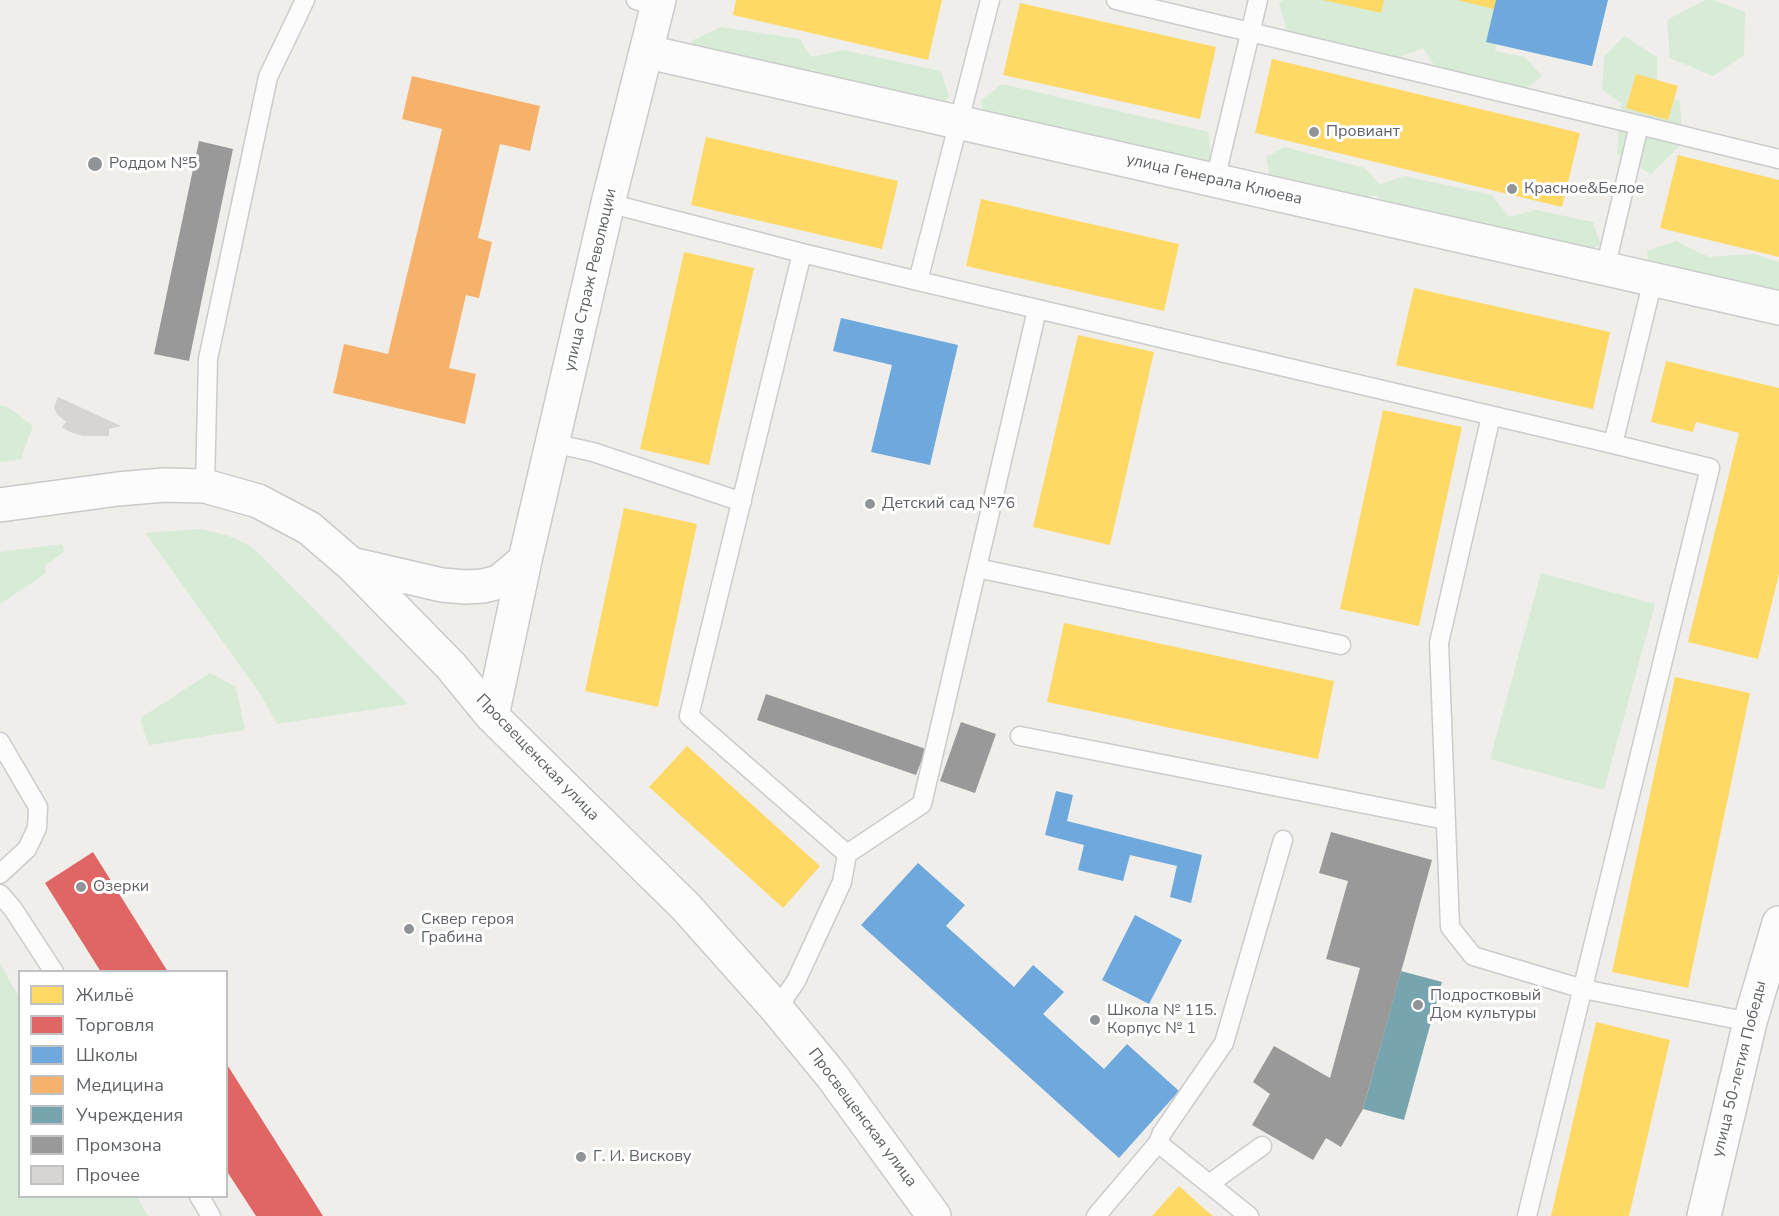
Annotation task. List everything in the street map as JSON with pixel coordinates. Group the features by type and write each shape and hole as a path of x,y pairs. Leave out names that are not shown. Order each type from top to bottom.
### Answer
{"street":[{"name":"улица Страж Революции","path":"492,716 525,560 608,203 648,52 651,2"},
{"name":"улица Генерала Клюева","path":"648,52 1779,308"},
{"name":"Просвещенская улица","path":"0,505 118,489 164,485 205,486 242,495 285,513 309,528 351,564 452,666 492,716 686,907 777,1009 886,1147 934,1216"},
{"path":"351,564 442,585 465,587 499,582 525,560"},
{"name":"улица 50-летия Победы","path":"1704,1216 1750,1022 1779,923"}],"lane":[{"path":"205,486 208,359 268,78 305,0"},
{"path":"918,281 990,0"},
{"path":"1116,0 1779,159"},
{"path":"1215,180 1258,0"},
{"path":"1605,269 1639,125"},
{"path":"608,203 1037,310 1710,468 1527,1216"},
{"path":"802,253 689,716 847,854"},
{"path":"1613,444 1653,280"},
{"path":"777,1009 796,981 842,882 847,854 922,804 1037,310"},
{"path":"1491,416 1439,643 1450,927 1473,956 1583,989 1750,1022"},
{"path":"552,443 592,452 742,502"},
{"path":"977,568 1341,645"},
{"path":"1020,736 1446,820"},
{"path":"0,741 38,807 37,828 27,849 0,874"},
{"path":"1096,1216 1158,1143 1224,1043 1283,840"},
{"path":"0,894 13,909 53,970"},
{"path":"1158,1143 1249,1216"},
{"path":"1209,1184 1262,1146"},
{"path":"200,1198 211,1216"}],"green space":[{"path":"1283,0 1501,0 1507,5 1495,51 1525,57 1542,76 1521,92 1439,72 1423,48 1386,63 1288,35 1279,3"},
{"path":"1706,0 1714,0 1745,12 1744,55 1713,76 1670,58 1667,20"},
{"path":"721,27 800,39 811,57 843,50 941,71 949,97 931,111 827,91 813,69 782,84 707,69 691,41"},
{"path":"1624,36 1657,57 1657,92 1680,101 1682,144 1651,174 1617,154 1621,103 1602,90 1604,57"},
{"path":"1002,84 1209,132 1211,169 991,128 980,101"},
{"path":"1285,147 1365,168 1380,184 1405,176 1492,195 1509,217 1536,210 1593,222 1601,245 1579,254 1532,245 1511,229 1494,238 1399,216 1376,195 1345,201 1271,183 1266,157"},
{"path":"1676,241 1709,257 1754,254 1779,262 1779,316 1650,275 1647,251"},
{"path":"0,405 9,408 33,426 23,452 23,459 0,462"},
{"path":"202,529 229,536 252,547 408,704 277,724 261,695 145,533"},
{"path":"63,544 64,552 45,566 45,574 0,604 0,552"},
{"path":"1541,573 1655,604 1604,790 1490,759"},
{"path":"210,673 236,687 245,730 149,745 141,723 142,717"},
{"path":"0,964 18,995 18,1198 138,1198 148,1216 0,1216"}],"building: Жильё":[{"path":"736,0 942,0 928,60 733,15"},
{"path":"1323,0 1384,0 1381,13"},
{"path":"1457,0 1496,0 1494,9"},
{"path":"1020,3 1216,47 1200,119 1003,75"},
{"path":"1272,59 1580,133 1562,207 1255,133"},
{"path":"1636,74 1678,86 1668,120 1626,108"},
{"path":"706,137 898,181 882,249 691,205"},
{"path":"1678,155 1779,180 1779,257 1660,228"},
{"path":"981,199 1179,244 1164,311 966,266"},
{"path":"684,252 754,268 709,465 640,449"},
{"path":"1414,288 1610,332 1593,409 1396,365"},
{"path":"1078,335 1154,352 1110,545 1033,527"},
{"path":"1666,361 1779,388 1779,574 1758,659 1688,642 1739,433 1696,422 1693,432 1651,422"},
{"path":"1383,410 1462,427 1419,626 1340,609"},
{"path":"624,508 697,524 658,707 585,691"},
{"path":"1064,623 1334,681 1318,759 1047,702"},
{"path":"1675,677 1750,693 1688,988 1612,972"},
{"path":"687,746 820,866 783,908 649,787"},
{"path":"1596,1022 1670,1040 1629,1216 1551,1216"},
{"path":"1179,1186 1208,1212 1213,1216 1152,1216"}],"building: Торговля":[{"path":"93,852 167,970 100,970 45,883"},
{"path":"228,1066 323,1216 256,1216 228,1173"}],"building: Школы":[{"path":"1496,0 1608,0 1592,66 1486,42"},
{"path":"841,318 958,345 930,465 871,452 892,365 833,351"},
{"path":"1056,791 1073,795 1067,821 1202,855 1191,903 1170,897 1177,866 1130,855 1123,881 1078,870 1084,845 1045,835"},
{"path":"918,863 965,905 946,926 1014,987 1033,965 1064,992 1043,1014 1104,1069 1127,1044 1179,1091 1119,1158 861,925"},
{"path":"1135,915 1182,940 1149,1004 1102,980"}],"building: Медицина":[{"path":"412,76 540,106 530,151 500,144 478,238 492,242 479,298 466,295 449,368 476,374 465,424 333,393 344,344 388,354 442,129 402,119"}],"building: Учреждения":[{"path":"1401,971 1442,982 1404,1120 1363,1109"}],"building: Промзона":[{"path":"199,141 233,149 189,361 154,354"},
{"path":"766,694 926,749 916,775 757,720"},
{"path":"961,722 996,734 975,793 940,781"},
{"path":"1331,832 1432,860 1363,1109 1341,1147 1326,1138 1313,1160 1252,1125 1270,1094 1253,1082 1274,1046 1330,1078 1360,968 1326,959 1348,881 1319,873"}],"building: Прочее":[{"path":"58,397 121,426 109,429 109,436 83,436 70,432 62,427 66,422 57,414 54,407"}],"place":[{"name":"Провиант","path":"1314,132"},
{"name":"Роддом №5","path":"95,164"},
{"name":"Красное&Белое","path":"1512,189"},
{"name":"Детский сад №76","path":"870,504"},
{"name":"Озерки","path":"81,887"},
{"name":"Сквер героя Грабина","path":"409,929"},
{"name":"Подростковый Дом культуры","path":"1418,1005"},
{"name":"Школа № 115. Корпус № 1","path":"1095,1020"},
{"name":"Г. И. Вискову","path":"581,1157"}]}
